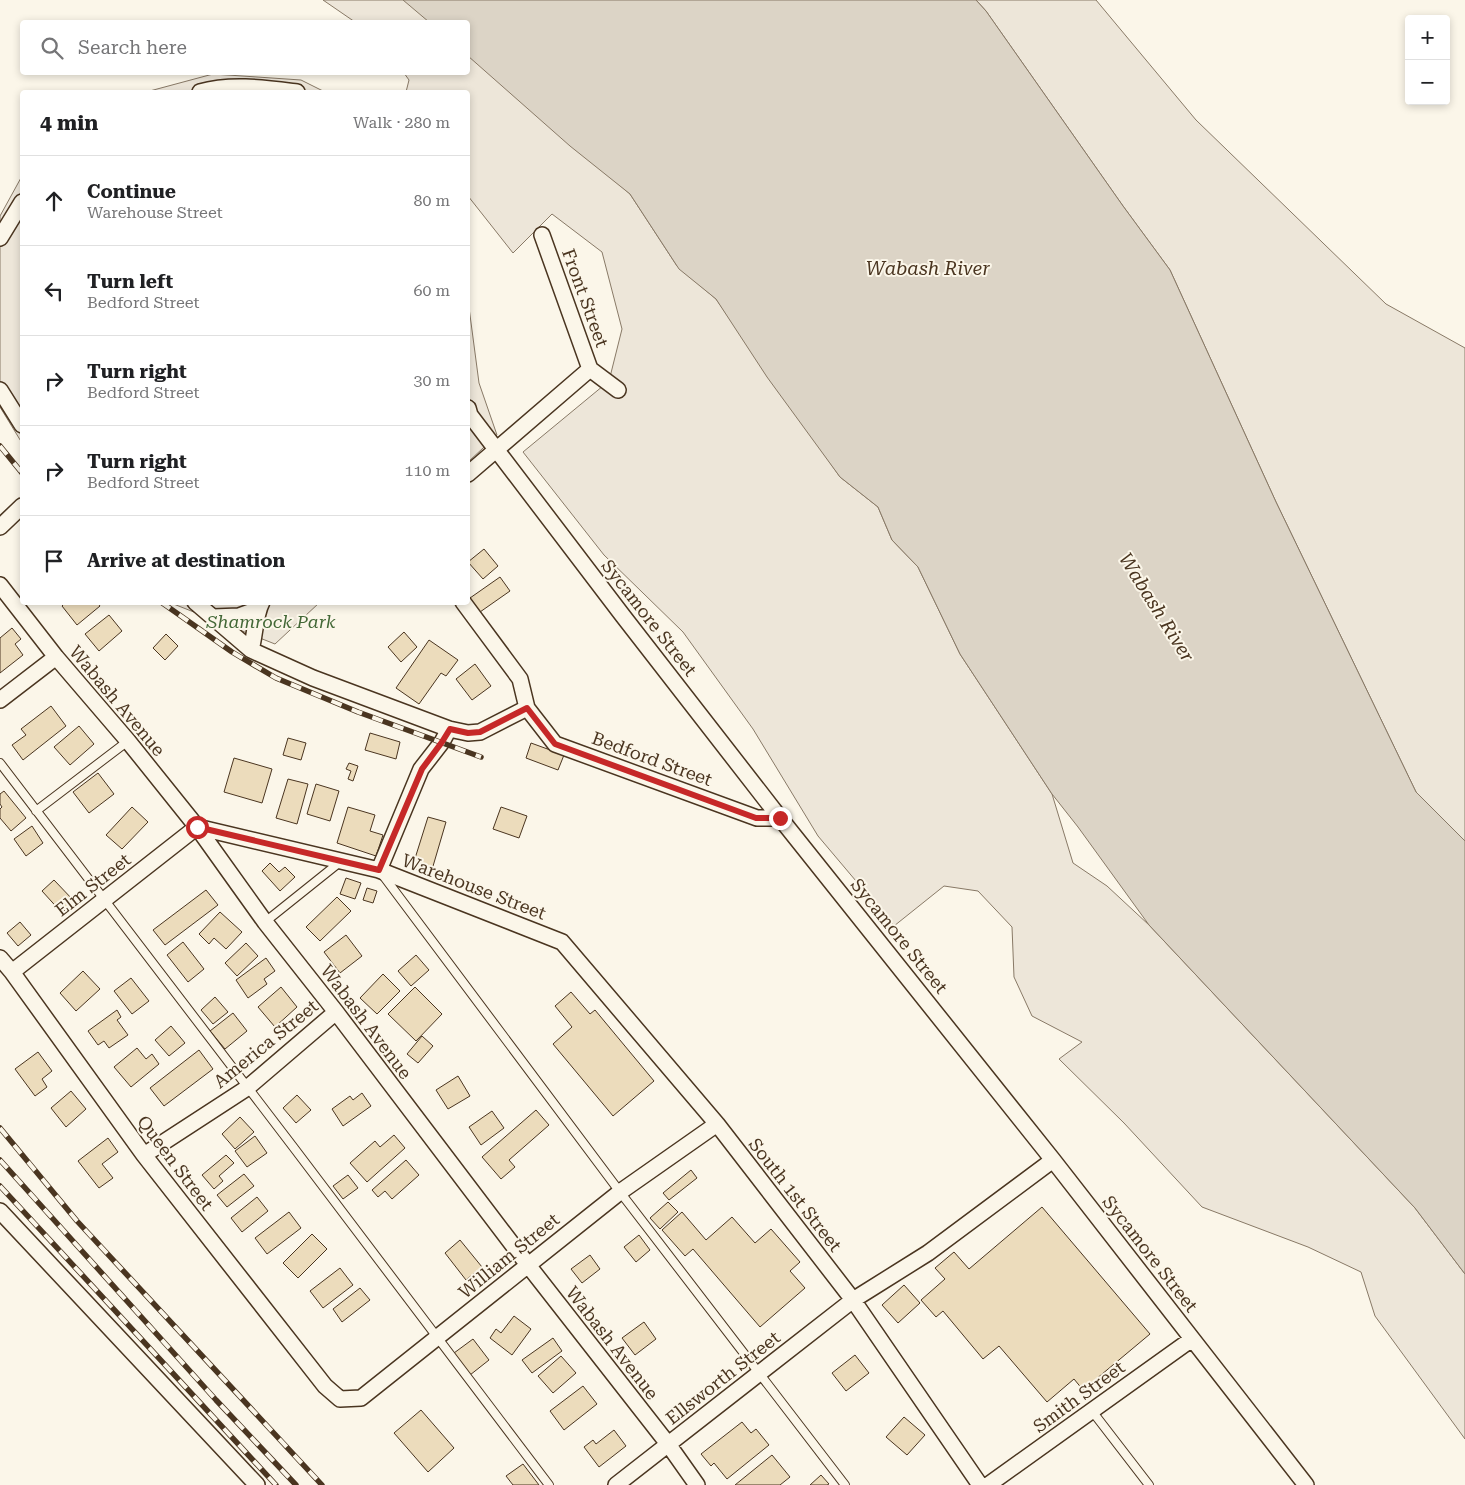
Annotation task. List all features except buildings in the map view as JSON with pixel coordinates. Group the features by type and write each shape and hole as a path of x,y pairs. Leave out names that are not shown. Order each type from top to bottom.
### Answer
{"street":[{"path":"209,90 258,86 284,90"},
{"path":"0,238 20,205"},
{"name":"Front Street","path":"542,235 590,369 618,390"},
{"path":"470,472 590,369"},
{"path":"0,390 20,422"},
{"name":"Sycamore Street","path":"470,415 780,818 1053,1160 1306,1485"},
{"path":"0,528 20,508"},
{"name":"Wabash Avenue","path":"0,585 56,657 128,741 197,827 265,922 698,1485"},
{"path":"198,605 251,650 313,678 450,729 468,733 480,732 527,708"},
{"name":"Bedford Street","path":"465,605 520,679 527,708 555,744 756,818 780,818"},
{"path":"213,618 239,616 260,606"},
{"path":"251,650 260,606"},
{"path":"0,700 56,657"},
{"path":"379,870 422,769 450,729"},
{"name":"Warehouse Street","path":"197,827 379,870 562,942"},
{"name":"Elm Street","path":"12,972 197,827"},
{"name":"South 1st Street","path":"562,942 716,1124 853,1300 980,1485"},
{"name":"Queen Street","path":"0,958 144,1155 325,1386"},
{"name":"America Street","path":"144,1155 247,1088 336,1012"},
{"name":"William Street","path":"325,1386 340,1399 361,1398 438,1339 620,1192 716,1124"},
{"path":"853,1300 928,1253 1053,1160"},
{"path":"0,1211 257,1485"},
{"name":"Ellsworth Street","path":"616,1485 853,1300"},
{"name":"Smith Street","path":"988,1485 1192,1339"}],"lane":[{"path":"36,811 128,741"},
{"path":"0,763 549,1485"},
{"path":"265,922 340,861"},
{"path":"379,870 620,1192 845,1485"},
{"path":"1092,1411 1149,1485"}],"green space":[{"path":"323,0 405,0 429,20 352,20"},
{"path":"976,0 1096,0 1196,120 1386,304 1465,348 1465,841 1416,792 1276,502 1170,270 986,11"},
{"path":"470,56 630,194 677,266 716,299 840,477 878,507 892,540 918,567 960,654 1052,794 1073,863 1107,886 1149,925 1415,1208 1465,1274 1465,1439 1375,1316 1361,1272 1308,1247 1202,1207 1124,1123 1059,1059 1082,1042 1032,1016 1014,977 1012,927 978,891 944,886 894,926 818,836 753,729 683,632 604,555 523,452 609,381 622,329 602,252 552,214 513,253 470,199 470,90 406,90 409,80 405,75 470,75"},
{"path":"209,75 228,75 301,80 321,90 153,90"},
{"path":"20,180 20,440 0,407 0,216"},
{"path":"470,315 479,383 497,435 470,460"},
{"name":"Shamrock Park","path":"176,605 317,605 275,644"}],"water":[{"name":"Wabash River","path":"403,0 976,0 986,11 1170,270 1276,502 1416,792 1465,841 1465,1274 1415,1208 1149,925 1052,794 960,654 918,567 892,540 878,507 840,477 767,377 716,299 679,269 630,194 570,146 470,58 470,20 427,20"}],"railway":[{"path":"0,446 20,471"},
{"path":"165,605 232,652 276,678 358,712 481,757"},
{"path":"0,1128 77,1221 322,1485"},
{"path":"0,1160 216,1400 296,1485"},
{"path":"0,1186 276,1485"}],"route":[{"path":"197,827 379,870 422,769 450,729 468,733 480,732 527,708 555,744 756,818 780,818"}]}
